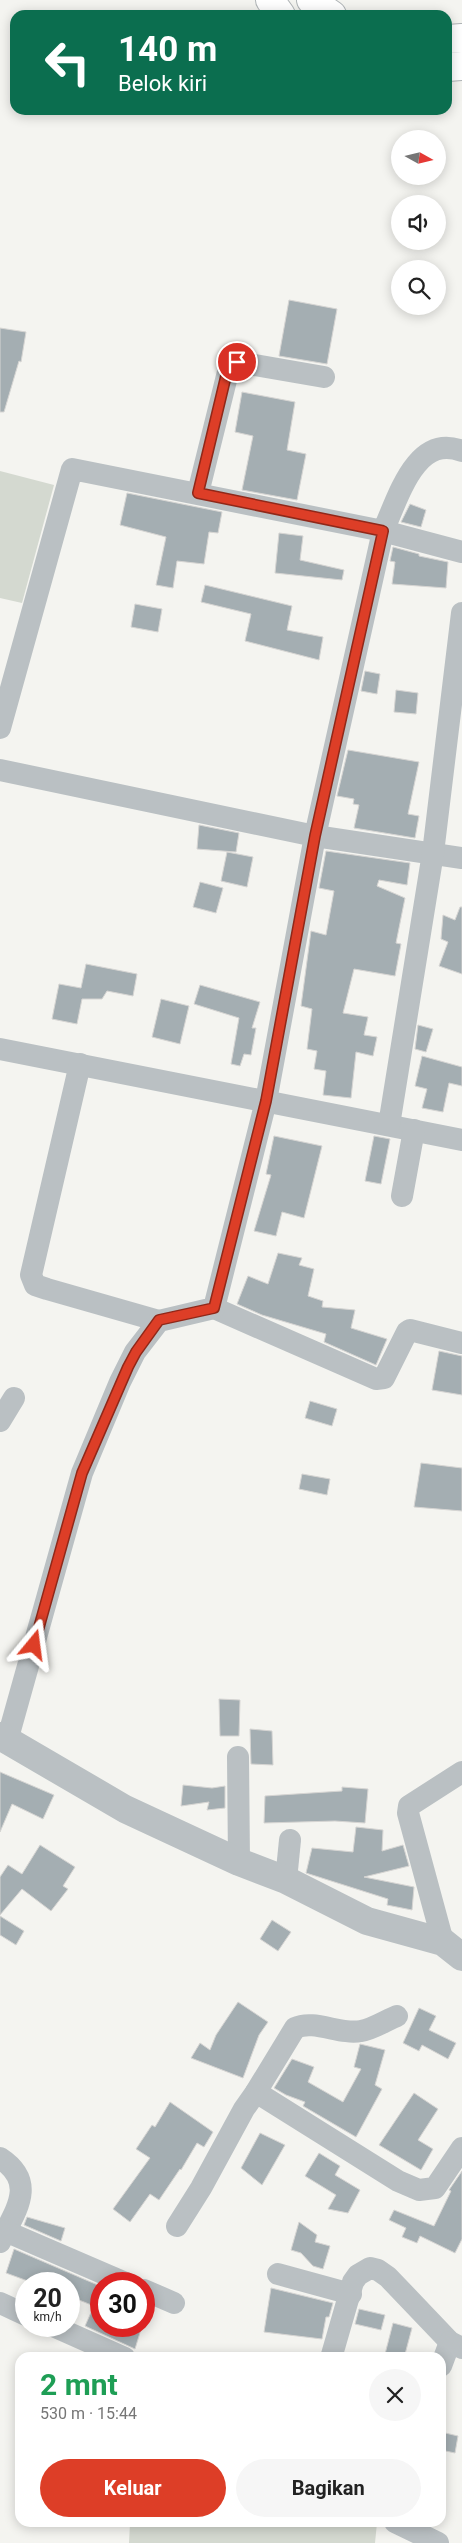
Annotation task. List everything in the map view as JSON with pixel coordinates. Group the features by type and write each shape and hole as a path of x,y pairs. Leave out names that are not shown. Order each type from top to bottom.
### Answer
{"highway":[{"path":"311,0 325,10"}],"street":[{"path":"198,493 229,368 237,362 250,362 324,377"},
{"path":"214,1308 266,1101 315,836 383,531 411,471 420,458 434,450 450,446 462,451"},
{"path":"0,728 72,469 383,531 462,552"},
{"path":"389,1125 433,853 462,613"},
{"path":"0,770 315,836 462,858"},
{"path":"0,1049 462,1140"},
{"path":"80,1064 31,1276 35,1285 159,1320 214,1308 376,1380 384,1378 406,1332 410,1330 462,1343"},
{"path":"402,1196 414,1130"},
{"path":"159,1320 136,1352 128,1367 82,1473 4,1738 125,1810 239,1862 286,1880 367,1920 453,1949"},
{"path":"0,1421 14,1398"},
{"path":"238,1757 239,1862"},
{"path":"453,1949 408,1813 410,1806 462,1772"},
{"path":"286,1880 290,1840"},
{"path":"177,2226 201,2188 244,2109 295,2028 302,2025 348,2032 363,2031 397,2016"},
{"path":"256,2092 390,2176 419,2190 434,2188 462,2148"},
{"path":"0,2158 16,2171 20,2181 18,2204 2,2237 96,2272"},
{"path":"333,2352 358,2275 370,2268 378,2270 388,2277 456,2345 446,2359"},
{"path":"278,2274 351,2294"},
{"path":"155,2295 174,2303"},
{"path":"0,2303 15,2310"},
{"path":"78,2337 112,2352"},
{"path":"405,2527 438,2543"}],"shaded area":[{"path":"0,471 54,485 22,603 0,598"},
{"path":"130,2527 377,2527 375,2543 129,2543"}],"building":[{"path":"289,300 337,309 327,364 279,356"},
{"path":"0,328 26,332 21,362 19,361 4,412 0,412"},
{"path":"242,392 295,402 287,450 306,454 297,500 242,490 253,436 235,432"},
{"path":"127,493 222,512 218,533 209,532 204,564 177,561 173,588 156,585 166,537 120,525"},
{"path":"410,504 426,510 421,527 401,522"},
{"path":"279,533 303,536 300,560 344,570 342,580 275,573"},
{"path":"393,547 419,554 419,556 448,562 446,588 392,584 395,562 390,561"},
{"path":"205,585 292,606 287,630 323,637 319,660 245,641 251,614 201,602"},
{"path":"135,604 162,609 158,632 131,627"},
{"path":"365,671 380,674 377,694 361,691"},
{"path":"396,690 418,693 416,714 394,712"},
{"path":"348,750 419,762 408,814 419,816 415,838 354,828 359,805 353,804 354,799 337,796"},
{"path":"199,825 239,833 236,852 197,849"},
{"path":"326,851 410,863 407,885 379,880 377,886 405,898 396,943 401,944 395,976 354,969 343,1013 368,1017 364,1035 377,1037 373,1056 356,1052 351,1098 323,1095 326,1071 314,1069 317,1051 307,1049 312,1009 301,1006 311,931 326,935 334,891 319,888"},
{"path":"227,852 253,857 247,887 221,881"},
{"path":"200,882 223,888 216,913 193,907"},
{"path":"460,907 462,907 462,974 439,966 448,942 441,939 443,915 455,920"},
{"path":"86,964 137,974 133,996 107,991 102,999 82,999 77,1024 52,1019 59,984 81,988"},
{"path":"200,985 260,1002 252,1028 256,1028 251,1055 244,1054 240,1066 231,1064 239,1018 194,1004"},
{"path":"161,999 189,1006 180,1044 152,1037"},
{"path":"418,1025 433,1029 426,1052 415,1049"},
{"path":"422,1056 462,1067 462,1086 449,1083 443,1112 422,1108 427,1089 415,1086"},
{"path":"274,1136 322,1146 304,1218 282,1212 276,1236 254,1231 271,1175 266,1174"},
{"path":"374,1136 390,1139 381,1184 365,1181"},
{"path":"278,1253 302,1258 299,1265 314,1269 308,1296 323,1301 322,1307 355,1310 351,1328 387,1339 376,1365 324,1342 326,1334 262,1315 237,1304 248,1276 268,1284"},
{"path":"439,1351 462,1356 462,1395 432,1390"},
{"path":"310,1401 337,1409 332,1426 305,1418"},
{"path":"421,1463 462,1468 462,1511 414,1507"},
{"path":"302,1474 330,1479 327,1495 299,1489"},
{"path":"219,1699 240,1700 239,1736 220,1736"},
{"path":"250,1729 272,1731 273,1765 251,1764"},
{"path":"0,1772 54,1795 43,1819 12,1804 0,1832"},
{"path":"183,1785 212,1788 225,1786 225,1808 207,1810 209,1802 181,1806"},
{"path":"342,1787 368,1789 365,1823 335,1821 264,1823 265,1796 342,1791"},
{"path":"356,1827 383,1830 382,1851 403,1845 409,1866 364,1877 414,1887 412,1910 387,1905 388,1899 306,1873 312,1848 353,1852"},
{"path":"40,1845 75,1867 63,1886 68,1889 51,1911 22,1889 0,1915 0,1877 8,1865 22,1874"},
{"path":"0,1916 24,1931 16,1945 0,1935"},
{"path":"272,1920 291,1932 278,1951 260,1939"},
{"path":"238,2002 268,2022 259,2035 243,2078 191,2058 200,2043 210,2050 216,2035"},
{"path":"419,2008 436,2016 429,2030 456,2043 448,2059 422,2045 419,2051 403,2043"},
{"path":"360,2044 385,2050 375,2085 382,2089 356,2137 303,2106 305,2102 274,2088 292,2059 314,2067 308,2082 343,2102 361,2069 354,2067"},
{"path":"414,2093 438,2109 418,2140 433,2149 421,2170 379,2145"},
{"path":"170,2102 213,2132 204,2147 197,2143 181,2170 159,2200 150,2194 130,2222 113,2209 150,2158 136,2149 152,2125 155,2127"},
{"path":"260,2133 285,2145 262,2185 241,2168"},
{"path":"319,2153 340,2166 335,2175 360,2190 348,2213 328,2209 336,2195 305,2176"},
{"path":"462,2171 462,2239 455,2253 420,2236 417,2243 402,2237 406,2228 389,2220 394,2210 434,2226 451,2191 449,2190"},
{"path":"27,2217 65,2228 61,2241 24,2225"},
{"path":"299,2222 317,2235 315,2242 330,2246 323,2269 313,2266 301,2253 291,2250"},
{"path":"14,2249 67,2272 15,2272 15,2276 6,2273"},
{"path":"80,2277 90,2282 90,2304 80,2300"},
{"path":"271,2288 333,2303 329,2317 326,2317 322,2339 264,2332"},
{"path":"359,2309 385,2315 381,2330 355,2324"},
{"path":"90,2315 90,2328 85,2326"},
{"path":"393,2323 412,2328 406,2352 386,2352"},
{"path":"109,2337 139,2337 135,2349"},
{"path":"446,2433 458,2436 455,2453 446,2451"}],"route":[{"path":"34,1645 82,1473 120,1382 136,1352 159,1320 214,1308 266,1101 315,836 383,531 198,493 226,376 229,368 237,362"}]}
